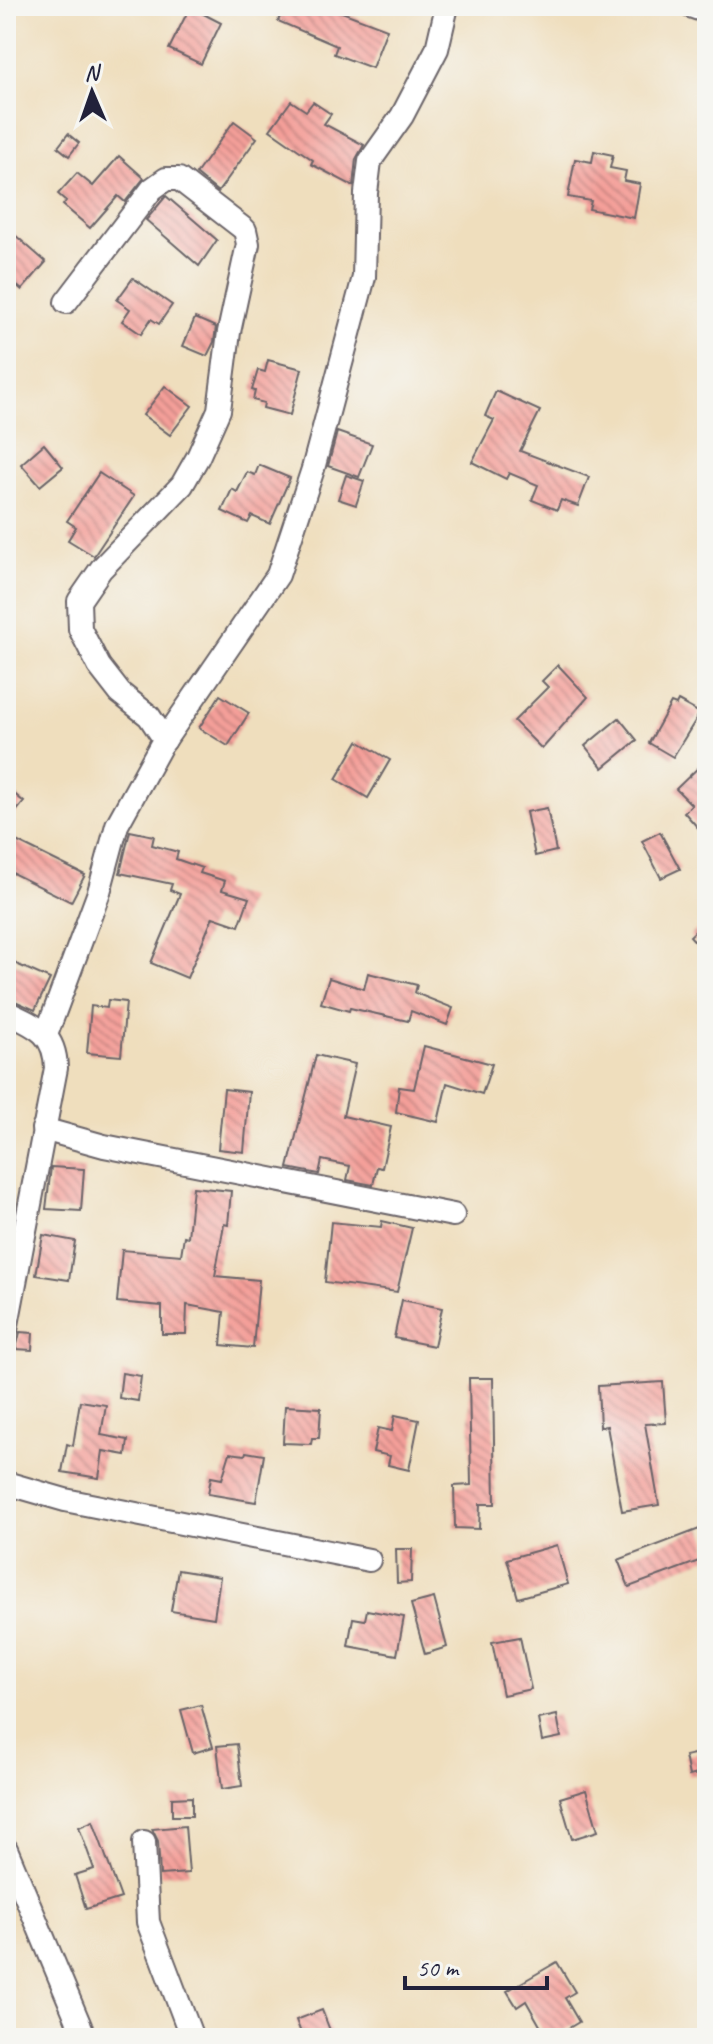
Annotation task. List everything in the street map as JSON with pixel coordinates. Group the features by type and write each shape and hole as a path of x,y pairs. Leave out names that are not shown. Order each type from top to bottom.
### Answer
{"street":[{"path":"46,1035 99,892 117,825 165,740 278,575 313,469 364,277 370,161 402,116 437,49 447,6"},
{"path":"690,6 707,12"},
{"path":"66,302 152,189 166,179 179,179 245,230 248,244 229,332 219,410 182,485 101,569 79,601 80,629 99,666 120,693 149,716 165,740"},
{"path":"6,1012 46,1035 52,1043 56,1068 14,1243 6,1330"},
{"path":"43,1129 104,1146 453,1215"},
{"path":"6,1483 65,1500 369,1560"},
{"path":"144,1842 148,1922 192,2038"},
{"path":"6,1849 85,2038"}],"building":[{"path":"285,6 326,6 387,29 372,68 334,54 337,46 278,21"},
{"path":"190,7 221,23 201,64 169,49"},
{"path":"291,101 306,111 313,102 331,114 324,124 364,145 356,159 353,186 311,164 313,160 270,130"},
{"path":"234,121 257,138 218,192 196,174"},
{"path":"68,134 79,143 69,156 58,147"},
{"path":"594,151 613,155 610,168 626,171 624,181 640,184 634,218 589,209 591,201 568,197 575,159 592,162"},
{"path":"119,156 144,178 125,202 118,196 90,228 63,205 66,201 58,194 77,173 93,186"},
{"path":"166,196 217,240 199,266 146,220"},
{"path":"15,235 46,262 22,290 6,276 6,245"},
{"path":"133,278 172,305 159,324 151,319 141,334 122,321 130,309 117,300"},
{"path":"195,318 216,327 214,342 207,356 183,346"},
{"path":"268,360 302,369 290,415 263,408 264,403 253,400 255,391 252,390 258,370 265,372"},
{"path":"165,386 192,406 170,435 143,415"},
{"path":"496,391 540,411 520,451 589,477 578,506 561,500 557,510 532,500 538,485 509,473 506,479 472,462 494,420 485,416"},
{"path":"337,432 372,444 359,477 328,466"},
{"path":"44,444 63,467 40,486 21,464"},
{"path":"259,465 290,478 270,524 252,516 248,523 222,511 232,489 237,492 247,472 255,475"},
{"path":"99,473 134,496 94,556 68,540 76,527 67,521"},
{"path":"346,475 364,481 356,505 338,499"},
{"path":"558,665 588,697 542,749 514,721 548,687 542,681"},
{"path":"220,695 249,713 228,746 199,728"},
{"path":"678,701 700,713 673,757 649,743 671,703 676,705"},
{"path":"619,718 637,740 603,768 585,746"},
{"path":"358,741 390,760 368,798 336,779"},
{"path":"707,759 707,838 684,812 692,805 676,789"},
{"path":"6,787 24,802 6,824"},
{"path":"547,808 556,851 535,856 526,812"},
{"path":"130,831 154,836 152,845 178,852 176,859 202,868 200,873 225,881 222,890 249,898 239,926 213,917 187,978 151,963 180,894 170,890 172,884 120,873"},
{"path":"660,832 680,869 661,878 642,841"},
{"path":"6,836 85,875 71,902 6,870"},
{"path":"707,920 707,955 690,936"},
{"path":"14,963 50,979 35,1010 6,997 6,964 12,966"},
{"path":"368,973 417,985 415,993 453,1008 447,1025 411,1011 408,1021 321,1003 329,978 364,989"},
{"path":"108,1000 126,1002 121,1056 87,1053 91,1006 107,1008"},
{"path":"424,1046 492,1064 482,1094 447,1083 438,1122 396,1112 399,1087 414,1089"},
{"path":"316,1055 355,1064 343,1116 391,1127 382,1168 377,1167 373,1185 347,1180 350,1166 322,1160 319,1174 288,1168"},
{"path":"224,1089 249,1092 244,1152 218,1149"},
{"path":"51,1167 84,1169 81,1211 46,1209"},
{"path":"193,1187 231,1191 228,1225 224,1224 215,1276 259,1280 253,1348 221,1345 224,1312 187,1305 186,1334 162,1334 162,1306 117,1302 122,1250 181,1255 184,1236 188,1237"},
{"path":"382,1221 412,1228 397,1292 325,1282 331,1222 381,1227"},
{"path":"43,1235 75,1241 69,1280 36,1275"},
{"path":"402,1300 442,1308 434,1346 394,1338"},
{"path":"20,1332 33,1333 32,1350 16,1349"},
{"path":"122,1373 141,1376 138,1401 119,1398"},
{"path":"469,1378 493,1378 495,1504 480,1504 479,1529 455,1528 454,1486 471,1485"},
{"path":"663,1382 666,1423 645,1424 659,1505 622,1511 607,1426 600,1427 598,1386"},
{"path":"80,1401 106,1405 101,1435 128,1440 126,1455 103,1451 99,1478 62,1472 67,1444 73,1446"},
{"path":"285,1406 321,1408 319,1438 312,1438 311,1444 283,1443"},
{"path":"395,1415 419,1420 409,1470 388,1465 390,1456 373,1452 378,1428 392,1431"},
{"path":"246,1452 264,1455 256,1502 208,1494 211,1477 222,1479 230,1453 245,1455"},
{"path":"702,1528 707,1540 707,1558 629,1587 618,1560"},
{"path":"557,1545 568,1584 518,1598 507,1559"},
{"path":"396,1549 412,1549 411,1582 397,1583"},
{"path":"178,1570 220,1577 214,1618 171,1611"},
{"path":"434,1598 447,1647 425,1654 411,1604"},
{"path":"367,1610 404,1617 397,1655 348,1646 353,1618 365,1620"},
{"path":"520,1637 531,1689 503,1695 492,1642"},
{"path":"201,1705 213,1747 193,1753 181,1710"},
{"path":"557,1715 561,1737 542,1741 538,1719"},
{"path":"237,1744 242,1786 222,1789 217,1746"},
{"path":"707,1751 707,1772 689,1776 685,1756"},
{"path":"586,1790 598,1831 572,1839 560,1798"},
{"path":"192,1797 192,1816 172,1816 172,1798"},
{"path":"93,1821 121,1898 86,1909 75,1875 94,1869 79,1827"},
{"path":"185,1826 189,1873 160,1875 158,1841 152,1829"},
{"path":"557,1962 575,1992 565,1998 579,2022 547,2038 526,2001 517,2007 507,1991"},
{"path":"322,2010 333,2038 303,2038 296,2020"}]}
